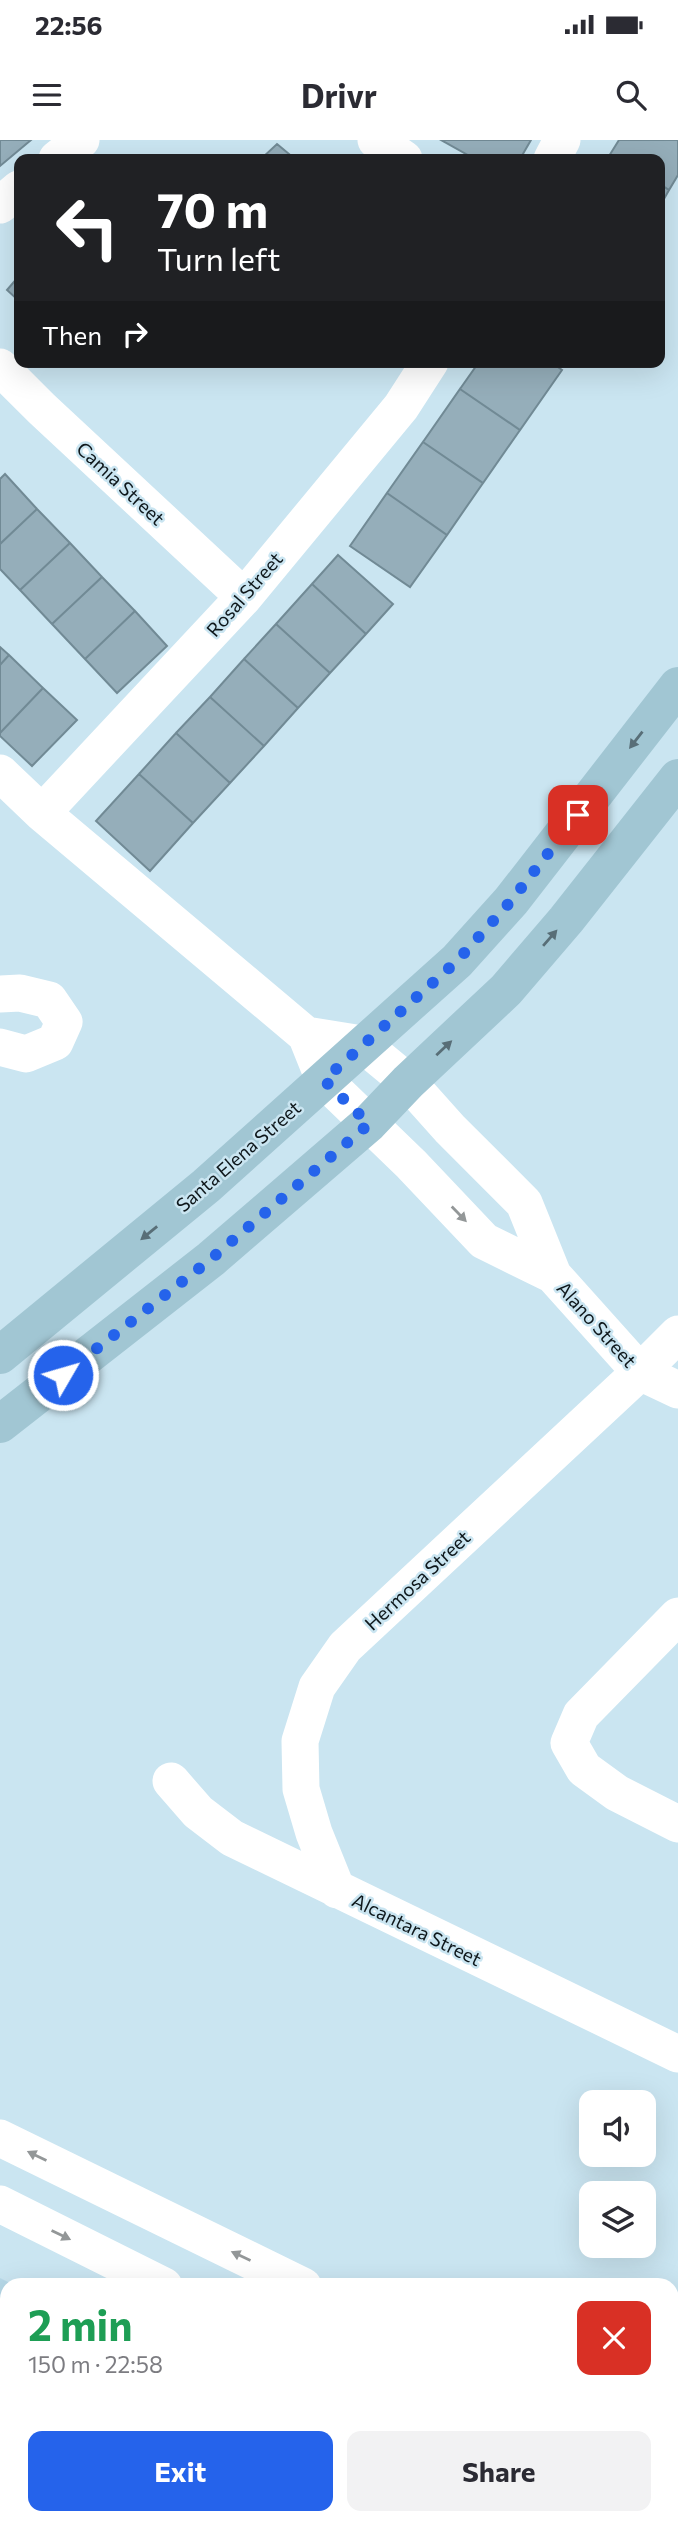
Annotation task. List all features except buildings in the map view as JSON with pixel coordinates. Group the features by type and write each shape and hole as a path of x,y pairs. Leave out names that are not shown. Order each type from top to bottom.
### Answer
{"street":[{"path":"63,154 81,140"},
{"path":"376,140 397,154"},
{"path":"0,205 14,194"},
{"name":"Camia Street","path":"0,367 244,597"},
{"name":"Rosal Street","path":"42,813 244,597 401,407 426,368"},
{"name":"Santa Elena Street","path":"0,1355 206,1186 457,961 511,901 678,686"},
{"path":"0,774 42,813 306,1035 324,1080 484,1241 553,1275"},
{"path":"0,1424 211,1259 369,1124 408,1082 506,990 566,920 678,778"},
{"path":"0,994 20,993 50,1000 64,1022 55,1042 26,1054 0,1047"},
{"path":"306,1035 362,1044 408,1082 450,1129 524,1203 553,1275"},
{"name":"Alano Street","path":"553,1275 640,1372 678,1390"},
{"name":"Hermosa Street","path":"337,1890 314,1833 301,1789 300,1741 317,1687 345,1647 678,1334"},
{"path":"678,1616 581,1716 569,1743 584,1769 617,1793 678,1824"},
{"name":"Alcantara Street","path":"172,1782 198,1812 232,1838 678,2054"},
{"path":"0,2138 287,2278"},
{"path":"0,2204 148,2278"}],"route":[{"path":"63,1375 211,1259 369,1124 324,1080 457,961 511,901 578,815"}]}
